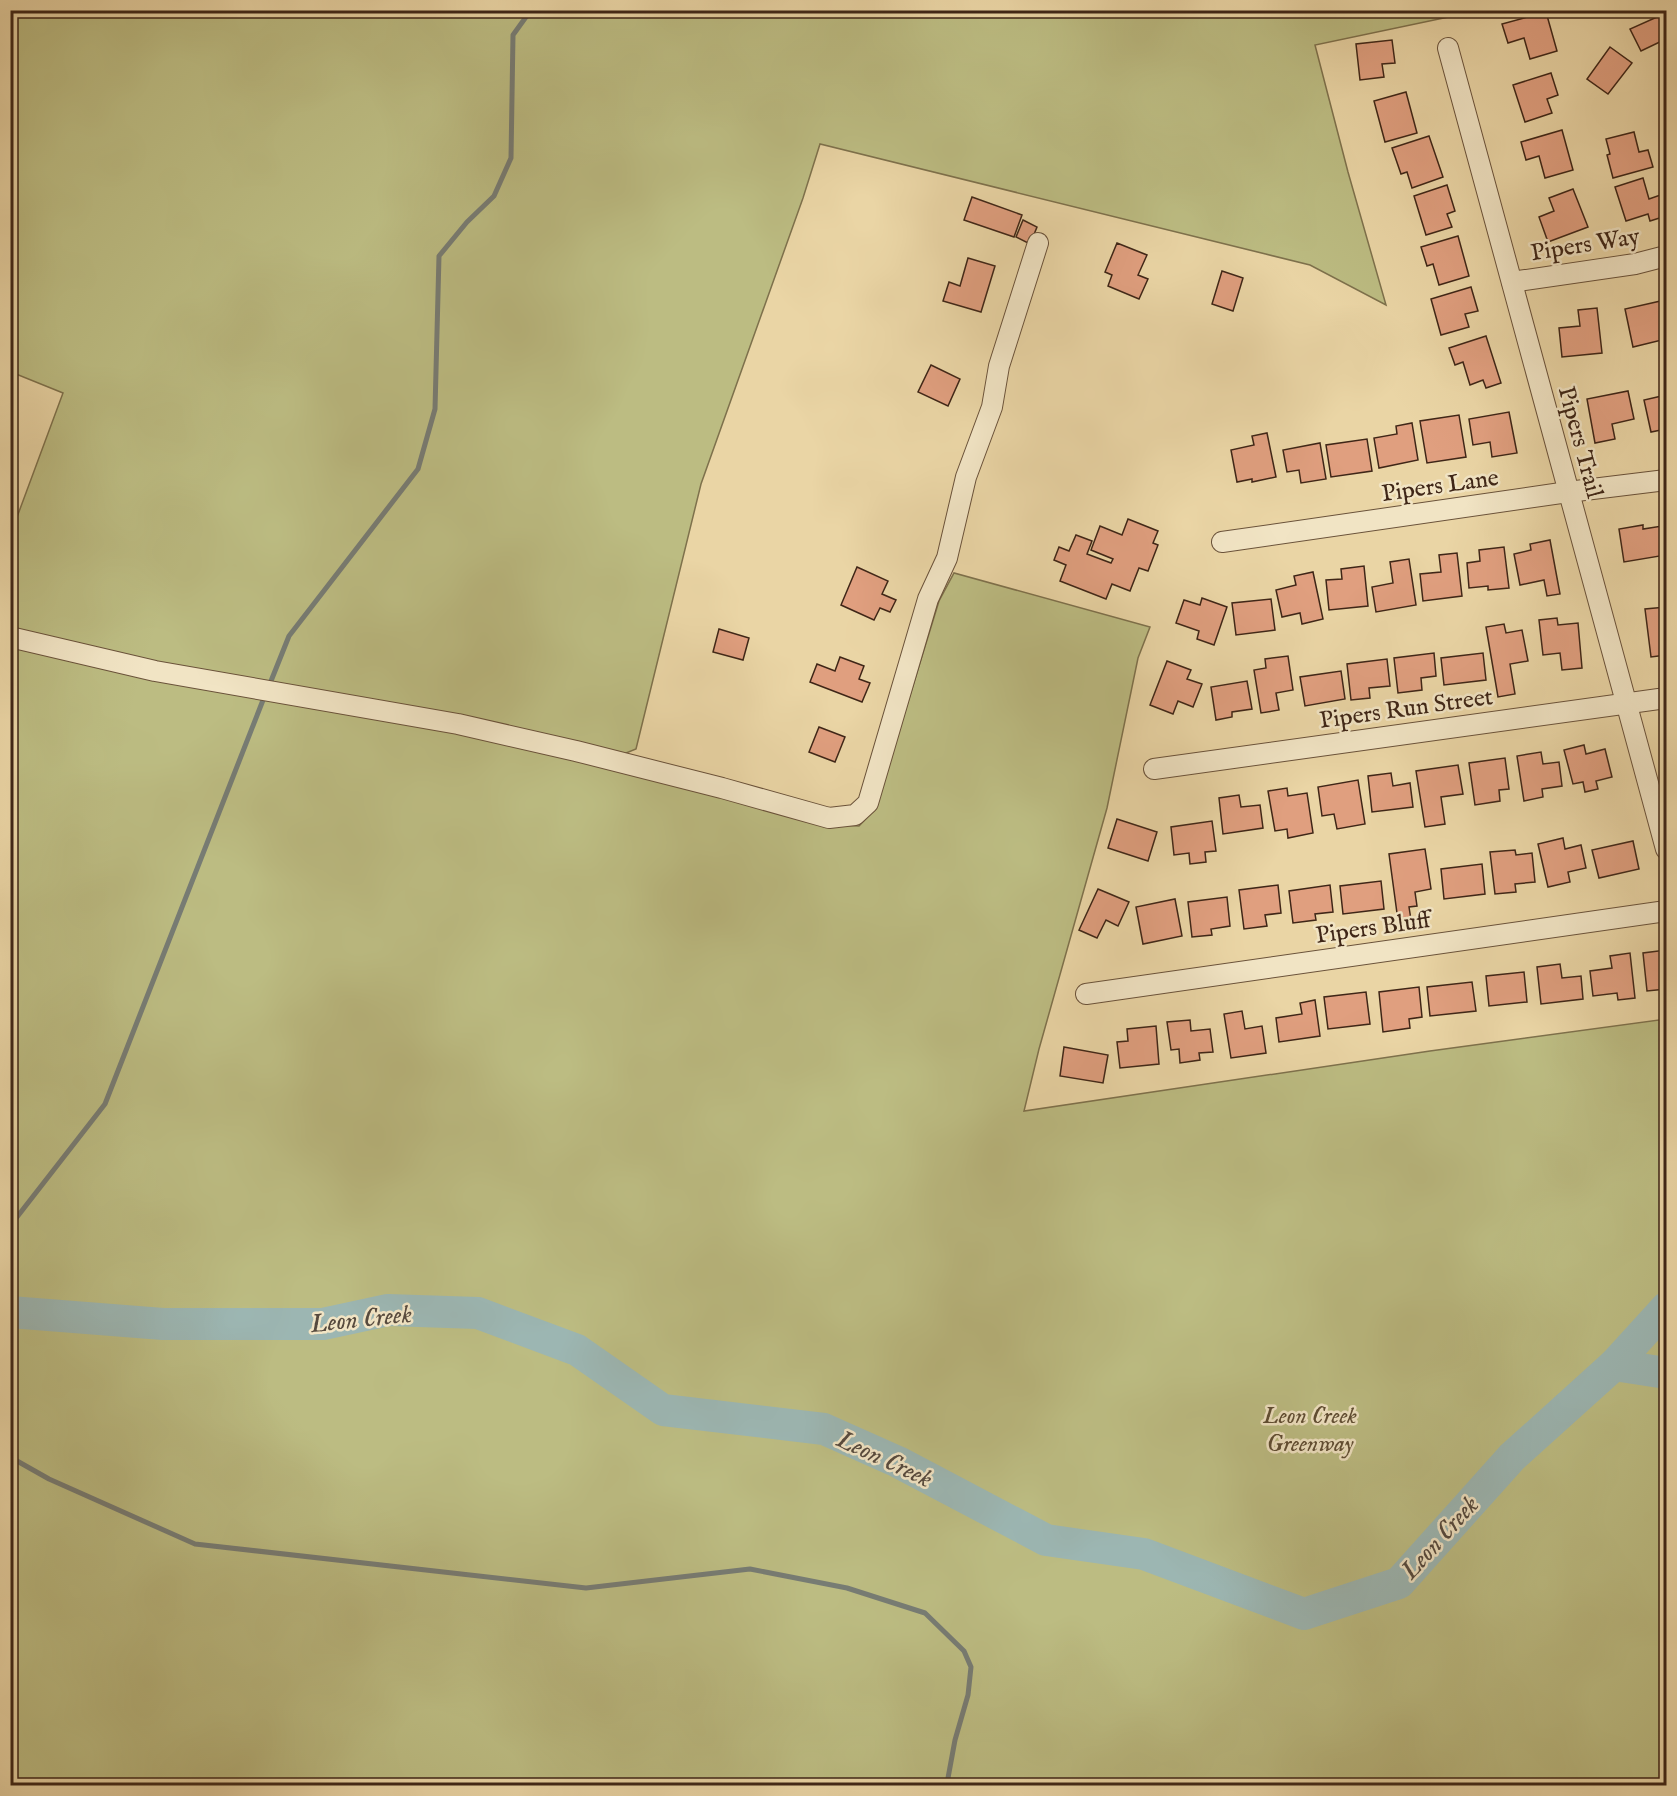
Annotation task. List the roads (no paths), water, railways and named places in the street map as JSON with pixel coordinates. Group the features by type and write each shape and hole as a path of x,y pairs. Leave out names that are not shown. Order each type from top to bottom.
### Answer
{"street":[{"name":"Pipers Trail","path":"1448,48 1666,849"},
{"path":"10,637 155,671 458,724 576,751 829,818 855,816 868,803 928,599 947,558 966,477 992,407 999,366 1038,243"},
{"name":"Pipers Way","path":"1512,282 1635,264 1666,256"},
{"name":"Pipers Lane","path":"1222,542 1666,480"},
{"name":"Pipers Run Street","path":"1154,769 1666,698"},
{"name":"Pipers Bluff","path":"1086,994 1666,911"}],"waterway":[{"path":"269,686 289,636 418,469 435,409 439,256 467,222 494,196 511,158 513,35 531,10"},
{"path":"10,1226 105,1104 265,695"},
{"name":"Leon Creek","path":"10,1312 163,1324 323,1324 388,1310 478,1313 577,1350 663,1410 824,1429 898,1462 1046,1540 1144,1554 1304,1614 1399,1583 1512,1457 1614,1365 1666,1308"},
{"name":"Leon Creek","path":"1614,1365 1666,1373"},
{"path":"10,1457 49,1479 195,1544 586,1588 750,1569 847,1588 925,1613 964,1651 971,1667 968,1695 955,1740 948,1786"}],"park label":[{"name":"Leon Creek Greenway","path":"1310,1429"}]}
